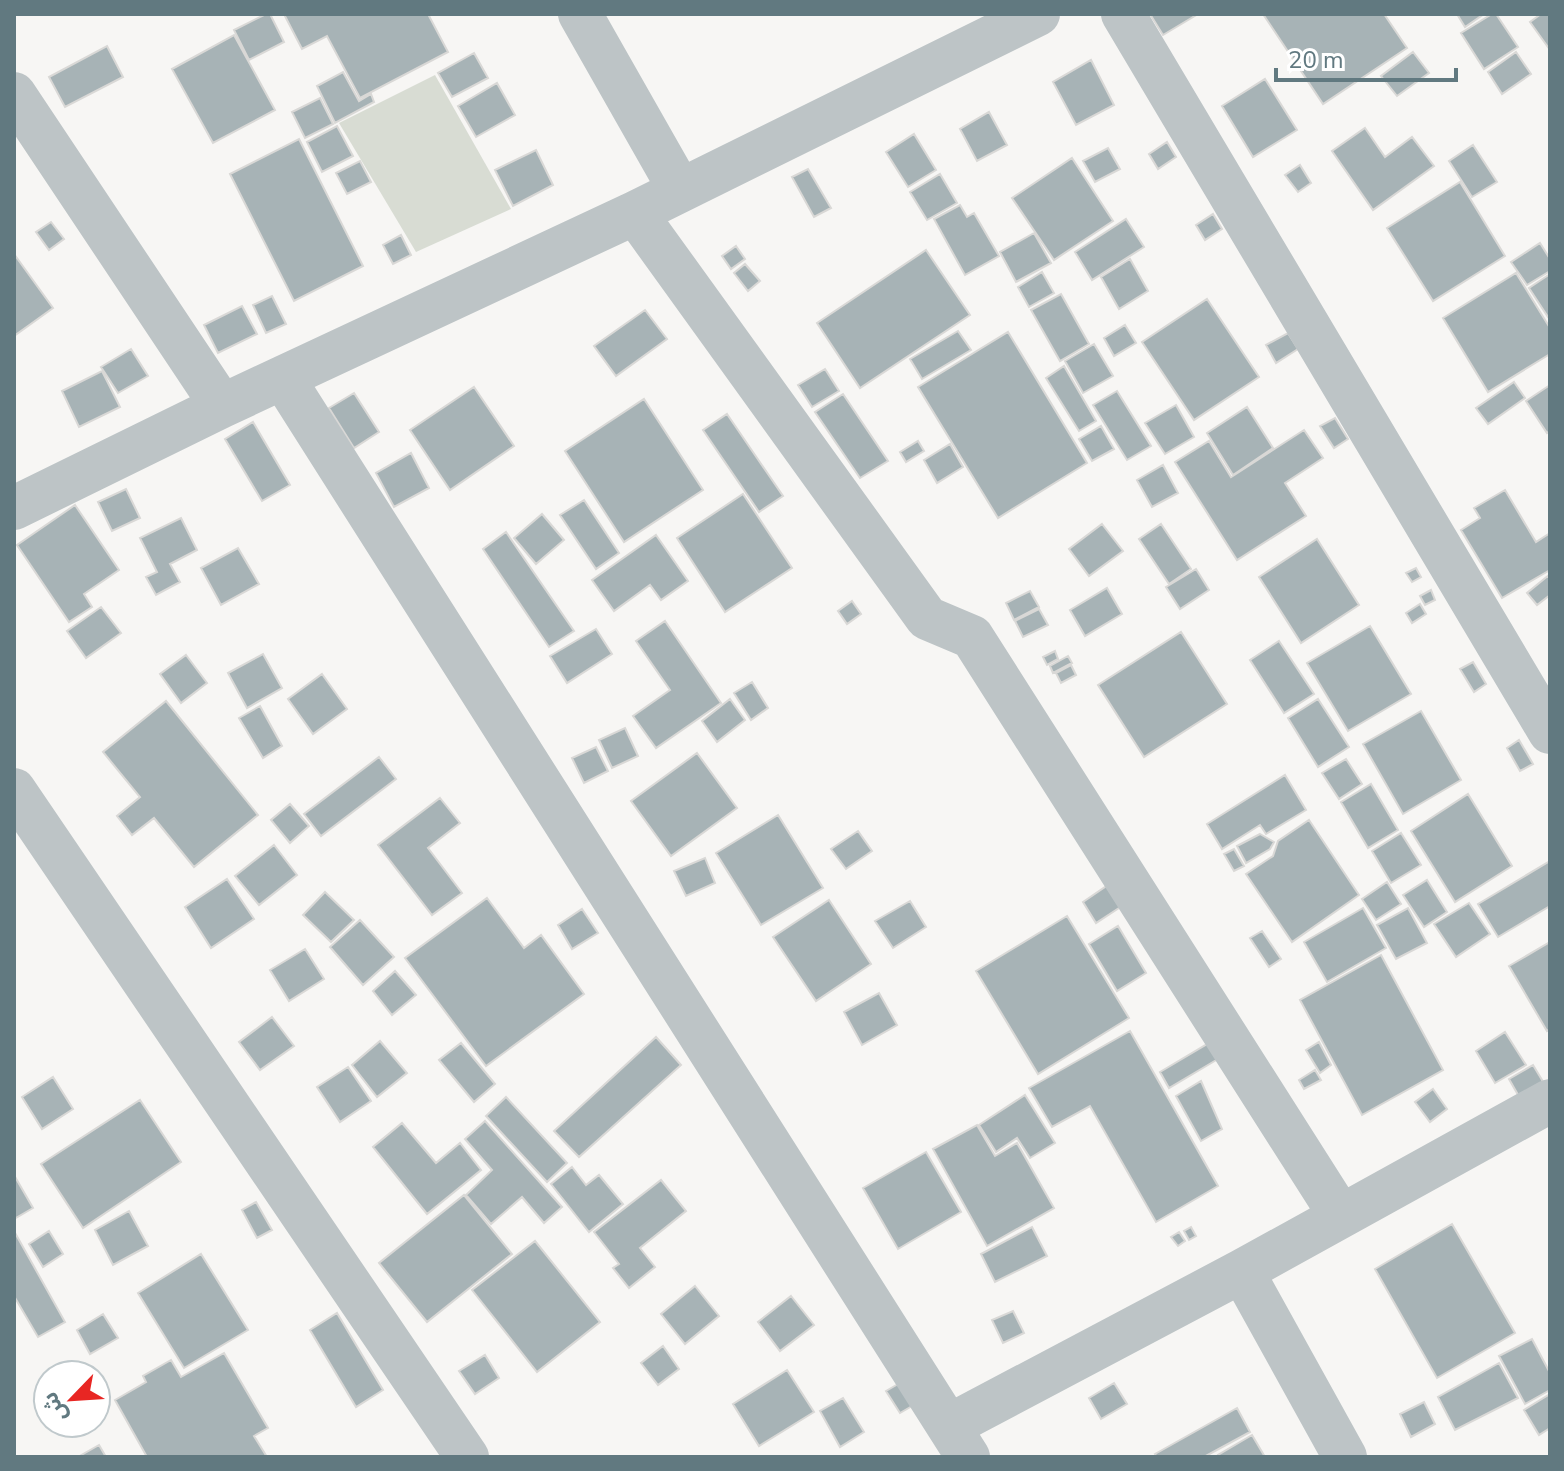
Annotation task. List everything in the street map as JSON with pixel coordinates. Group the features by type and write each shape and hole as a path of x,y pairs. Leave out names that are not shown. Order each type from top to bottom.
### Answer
{"street":[{"path":"580,14 680,190"},
{"path":"14,508 222,406 635,213 1038,14"},
{"path":"1123,14 1550,732"},
{"path":"14,94 222,406"},
{"path":"635,213 927,618 972,637 1340,1215"},
{"path":"283,378 958,1441 1340,1215 1548,1105"},
{"path":"14,790 467,1457"},
{"path":"1242,1271 1345,1457"}],"shaded area":[{"path":"435,75 511,209 416,252 339,123"}],"building":[{"path":"270,14 284,42 249,60 234,30"},
{"path":"428,14 448,52 360,98 327,36 302,49 285,16"},
{"path":"1150,14 1198,14 1163,35"},
{"path":"1263,14 1384,14 1407,48 1323,104"},
{"path":"1457,14 1484,14 1465,27"},
{"path":"1496,14 1518,47 1484,69 1461,33"},
{"path":"1541,14 1550,14 1550,50 1530,22"},
{"path":"234,35 275,110 213,143 172,69"},
{"path":"107,46 123,77 65,107 49,77"},
{"path":"1413,52 1429,73 1397,96 1381,76"},
{"path":"1516,52 1531,74 1502,94 1488,72"},
{"path":"474,53 488,78 452,97 438,73"},
{"path":"1091,60 1114,105 1076,125 1053,82"},
{"path":"343,72 359,101 371,94 374,102 335,123 317,86"},
{"path":"1265,79 1297,130 1253,157 1222,106"},
{"path":"497,83 515,115 476,137 458,106"},
{"path":"320,98 333,124 305,138 292,112"},
{"path":"989,112 1007,145 977,161 960,129"},
{"path":"337,126 353,156 322,172 307,142"},
{"path":"1365,128 1385,157 1412,137 1434,166 1373,210 1332,151"},
{"path":"914,134 936,170 908,187 886,152"},
{"path":"299,139 363,266 294,301 230,174"},
{"path":"1167,142 1176,157 1158,169 1149,154"},
{"path":"1473,145 1497,182 1472,197 1449,161"},
{"path":"1108,148 1120,169 1095,182 1083,161"},
{"path":"536,150 553,185 513,206 495,170"},
{"path":"1072,158 1113,221 1054,260 1012,198"},
{"path":"360,161 371,182 347,194 336,173"},
{"path":"1300,165 1311,183 1298,192 1285,175"},
{"path":"808,169 831,208 814,217 792,177"},
{"path":"940,174 957,203 927,220 910,192"},
{"path":"1460,182 1505,256 1433,301 1387,228"},
{"path":"960,205 967,217 974,213 999,256 965,275 934,219"},
{"path":"1213,214 1222,229 1205,240 1196,225"},
{"path":"1126,219 1144,247 1092,280 1075,252"},
{"path":"51,222 64,239 49,250 36,232"},
{"path":"1034,233 1051,263 1016,282 1000,252"},
{"path":"401,235 411,255 393,264 383,245"},
{"path":"1540,243 1550,259 1550,271 1527,285 1511,262"},
{"path":"736,246 745,259 731,269 722,256"},
{"path":"926,250 970,315 860,388 817,323"},
{"path":"14,254 53,308 14,336"},
{"path":"1130,259 1148,291 1119,309 1101,277"},
{"path":"745,264 760,281 748,291 734,273"},
{"path":"1042,272 1054,293 1029,307 1018,287"},
{"path":"1516,273 1550,328 1550,354 1488,392 1443,318"},
{"path":"1550,274 1550,316 1548,317 1529,288"},
{"path":"1061,294 1089,344 1060,361 1031,310"},
{"path":"272,296 286,324 266,333 253,305"},
{"path":"1207,299 1259,377 1194,420 1142,342"},
{"path":"242,306 257,334 218,353 204,325"},
{"path":"645,310 667,339 616,376 594,346"},
{"path":"1125,325 1136,343 1114,356 1104,338"},
{"path":"958,331 971,350 922,379 910,359"},
{"path":"1008,332 1087,463 998,518 918,387"},
{"path":"1288,333 1298,349 1276,363 1266,345"},
{"path":"1094,344 1113,376 1083,393 1065,361"},
{"path":"131,349 148,376 118,393 101,367"},
{"path":"1064,366 1096,421 1079,431 1046,378"},
{"path":"825,369 839,391 812,407 798,385"},
{"path":"102,371 120,407 79,427 62,391"},
{"path":"1514,382 1525,398 1488,424 1476,408"},
{"path":"1550,385 1550,431 1547,433 1526,401"},
{"path":"474,387 514,446 450,490 410,430"},
{"path":"1117,391 1151,446 1127,460 1093,405"},
{"path":"354,393 379,432 354,448 329,408"},
{"path":"843,394 888,461 860,478 815,412"},
{"path":"644,399 703,490 624,542 565,451"},
{"path":"1176,405 1194,437 1165,454 1145,423"},
{"path":"1247,407 1273,448 1233,475 1207,433"},
{"path":"727,414 783,496 759,512 703,430"},
{"path":"1335,418 1348,439 1334,448 1320,426"},
{"path":"253,422 290,485 262,501 225,439"},
{"path":"1101,426 1114,449 1092,461 1079,439"},
{"path":"1304,430 1323,458 1285,483 1306,516 1237,560 1175,462 1209,441 1231,477"},
{"path":"918,441 924,451 906,462 900,452"},
{"path":"950,444 963,467 937,483 924,460"},
{"path":"411,453 429,488 394,507 376,473"},
{"path":"1163,465 1178,493 1152,507 1137,480"},
{"path":"126,489 140,518 112,531 98,502"},
{"path":"1505,490 1536,542 1550,533 1550,570 1502,598 1461,530 1480,518 1474,508"},
{"path":"743,494 792,568 725,612 677,538"},
{"path":"584,500 619,553 596,569 560,515"},
{"path":"75,505 119,570 84,594 92,607 69,622 17,545"},
{"path":"542,514 564,540 536,564 514,538"},
{"path":"181,518 197,550 170,564 180,582 156,595 146,577 157,572 140,538"},
{"path":"1102,524 1123,551 1089,576 1069,549"},
{"path":"1161,524 1191,569 1169,584 1139,539"},
{"path":"506,532 574,631 549,647 483,549"},
{"path":"656,535 688,581 661,600 650,585 614,611 592,580"},
{"path":"1317,539 1359,605 1301,643 1259,577"},
{"path":"238,548 259,584 221,605 201,568"},
{"path":"1416,568 1421,577 1412,582 1406,573"},
{"path":"1196,569 1209,590 1180,609 1166,587"},
{"path":"1549,575 1550,595 1537,605 1527,593"},
{"path":"1107,588 1122,614 1085,636 1070,610"},
{"path":"1431,590 1435,600 1425,605 1420,596"},
{"path":"1030,591 1039,607 1014,620 1006,603"},
{"path":"852,601 861,614 847,624 838,611"},
{"path":"1420,604 1426,614 1412,623 1406,613"},
{"path":"101,607 121,633 86,658 67,631"},
{"path":"1039,609 1048,625 1023,637 1015,621"},
{"path":"665,621 721,703 656,748 633,716 670,690 636,641"},
{"path":"1370,626 1411,694 1348,731 1307,663"},
{"path":"596,629 612,654 567,683 550,656"},
{"path":"1181,632 1227,704 1144,757 1098,685"},
{"path":"1279,641 1314,694 1284,713 1250,660"},
{"path":"1055,651 1058,659 1047,665 1043,657"},
{"path":"263,654 282,688 247,708 228,673"},
{"path":"186,655 207,683 181,703 160,674"},
{"path":"1068,656 1072,663 1053,673 1050,666"},
{"path":"1473,662 1486,684 1474,692 1460,669"},
{"path":"1071,665 1076,675 1061,683 1056,673"},
{"path":"322,674 347,709 313,734 288,699"},
{"path":"752,682 768,708 751,720 734,693"},
{"path":"730,699 745,720 717,742 702,721"},
{"path":"1318,699 1349,747 1318,767 1288,718"},
{"path":"166,701 258,815 194,867 154,818 132,835 117,816 140,797 103,752"},
{"path":"260,706 282,746 263,758 239,718"},
{"path":"1421,711 1461,780 1403,814 1363,744"},
{"path":"625,728 638,756 612,768 599,740"},
{"path":"1519,740 1533,764 1520,771 1507,748"},
{"path":"596,747 608,771 584,783 572,758"},
{"path":"697,753 737,808 671,856 631,801"},
{"path":"379,757 396,779 321,836 304,814"},
{"path":"1346,759 1362,784 1339,799 1322,773"},
{"path":"1285,775 1306,810 1266,834 1260,825 1222,849 1207,824"},
{"path":"1371,784 1398,830 1368,848 1341,802"},
{"path":"1468,794 1512,866 1455,902 1411,831"},
{"path":"440,798 460,823 428,848 462,893 432,915 378,845"},
{"path":"290,804 309,826 290,843 271,820"},
{"path":"778,815 823,888 761,925 716,853"},
{"path":"1309,820 1359,895 1292,942 1246,874 1273,856 1278,841"},
{"path":"858,831 872,851 846,869 831,849"},
{"path":"1401,833 1421,865 1391,883 1372,851"},
{"path":"1260,834 1274,842 1270,849 1246,863 1237,846"},
{"path":"274,845 297,875 259,905 235,876"},
{"path":"1234,849 1244,866 1234,871 1224,854"},
{"path":"705,858 715,883 686,896 674,871"},
{"path":"1550,861 1550,906 1498,937 1478,904"},
{"path":"227,879 254,919 211,948 185,907"},
{"path":"1427,880 1447,912 1424,927 1403,895"},
{"path":"1387,882 1401,904 1376,920 1362,899"},
{"path":"1108,885 1122,906 1096,923 1083,902"},
{"path":"325,892 354,920 331,942 303,915"},
{"path":"487,898 524,948 541,935 584,994 486,1066 405,958"},
{"path":"829,900 871,964 816,1001 773,937"},
{"path":"910,901 926,927 893,948 875,921"},
{"path":"1469,903 1490,934 1456,957 1434,924"},
{"path":"1363,908 1386,948 1327,982 1304,942"},
{"path":"1408,908 1427,943 1396,959 1377,925"},
{"path":"582,909 598,933 572,949 558,925"},
{"path":"1067,916 1129,1018 1038,1074 976,971"},
{"path":"360,920 394,957 363,985 330,947"},
{"path":"1118,926 1146,973 1117,991 1089,944"},
{"path":"1262,931 1281,959 1269,967 1250,938"},
{"path":"1550,942 1550,1029 1547,1031 1509,966"},
{"path":"305,949 324,979 289,1001 270,970"},
{"path":"1381,955 1443,1070 1362,1115 1300,1000"},
{"path":"395,971 416,995 392,1015 373,991"},
{"path":"879,993 897,1025 862,1045 844,1012"},
{"path":"272,1017 294,1046 260,1070 239,1042"},
{"path":"1130,1031 1218,1186 1156,1222 1090,1106 1052,1127 1029,1088"},
{"path":"1505,1032 1526,1065 1495,1083 1476,1051"},
{"path":"656,1037 681,1065 579,1157 554,1131"},
{"path":"380,1041 407,1073 377,1097 352,1065"},
{"path":"1319,1042 1331,1065 1320,1073 1306,1050"},
{"path":"461,1043 495,1084 474,1102 439,1060"},
{"path":"1209,1043 1218,1059 1169,1088 1160,1072"},
{"path":"1533,1065 1545,1085 1521,1100 1509,1079"},
{"path":"348,1067 371,1101 340,1122 317,1087"},
{"path":"1315,1070 1321,1080 1304,1089 1299,1080"},
{"path":"53,1077 73,1109 42,1129 22,1097"},
{"path":"1201,1081 1222,1129 1201,1141 1176,1096"},
{"path":"1433,1089 1447,1109 1430,1122 1415,1102"},
{"path":"1025,1095 1055,1143 1030,1158 1017,1138 996,1152 979,1125"},
{"path":"506,1097 567,1163 547,1182 486,1116"},
{"path":"140,1100 181,1162 83,1228 41,1164"},
{"path":"485,1121 562,1207 544,1223 522,1197 491,1224 466,1195 492,1170 465,1139"},
{"path":"402,1123 436,1163 460,1143 481,1170 427,1214 373,1147"},
{"path":"977,1125 995,1156 1017,1143 1054,1208 987,1246 933,1149"},
{"path":"926,1152 961,1212 898,1249 863,1188"},
{"path":"572,1167 586,1185 599,1175 623,1204 589,1232 551,1184"},
{"path":"14,1175 33,1208 14,1219"},
{"path":"661,1180 686,1211 640,1248 655,1267 629,1288 613,1268 619,1264 594,1232"},
{"path":"464,1195 512,1254 427,1322 379,1263"},
{"path":"256,1202 272,1230 257,1238 242,1210"},
{"path":"129,1211 148,1246 113,1265 95,1230"},
{"path":"1452,1224 1515,1333 1437,1378 1375,1269"},
{"path":"1032,1227 1047,1256 995,1282 981,1254"},
{"path":"1191,1227 1196,1236 1189,1240 1184,1231"},
{"path":"14,1231 65,1322 38,1337 14,1296"},
{"path":"49,1231 63,1254 43,1267 29,1244"},
{"path":"1179,1232 1185,1241 1178,1246 1171,1237"},
{"path":"535,1241 600,1322 537,1372 472,1290"},
{"path":"201,1254 248,1330 184,1368 138,1293"},
{"path":"695,1286 719,1316 685,1344 661,1314"},
{"path":"791,1296 814,1325 780,1351 758,1322"},
{"path":"1013,1311 1024,1333 1003,1343 992,1320"},
{"path":"337,1313 383,1390 356,1407 310,1330"},
{"path":"103,1314 118,1338 90,1354 77,1330"},
{"path":"1532,1339 1550,1373 1550,1390 1525,1404 1499,1356"},
{"path":"663,1346 679,1369 658,1385 641,1363"},
{"path":"224,1353 268,1428 254,1436 267,1457 147,1457 115,1400 146,1382 143,1376 171,1360 181,1377"},
{"path":"485,1355 499,1378 475,1394 459,1371"},
{"path":"1499,1363 1518,1398 1455,1430 1438,1397"},
{"path":"787,1370 814,1412 759,1446 733,1404"},
{"path":"905,1380 919,1402 900,1413 886,1391"},
{"path":"1114,1383 1127,1404 1101,1419 1089,1398"},
{"path":"1550,1394 1550,1428 1539,1435 1524,1410"},
{"path":"843,1398 864,1432 840,1447 820,1411"},
{"path":"1424,1402 1435,1424 1411,1437 1400,1414"},
{"path":"1237,1408 1250,1432 1204,1457 1157,1457 1155,1454"},
{"path":"1252,1435 1265,1457 1219,1457 1218,1455"},
{"path":"99,1445 106,1457 78,1457"}]}
